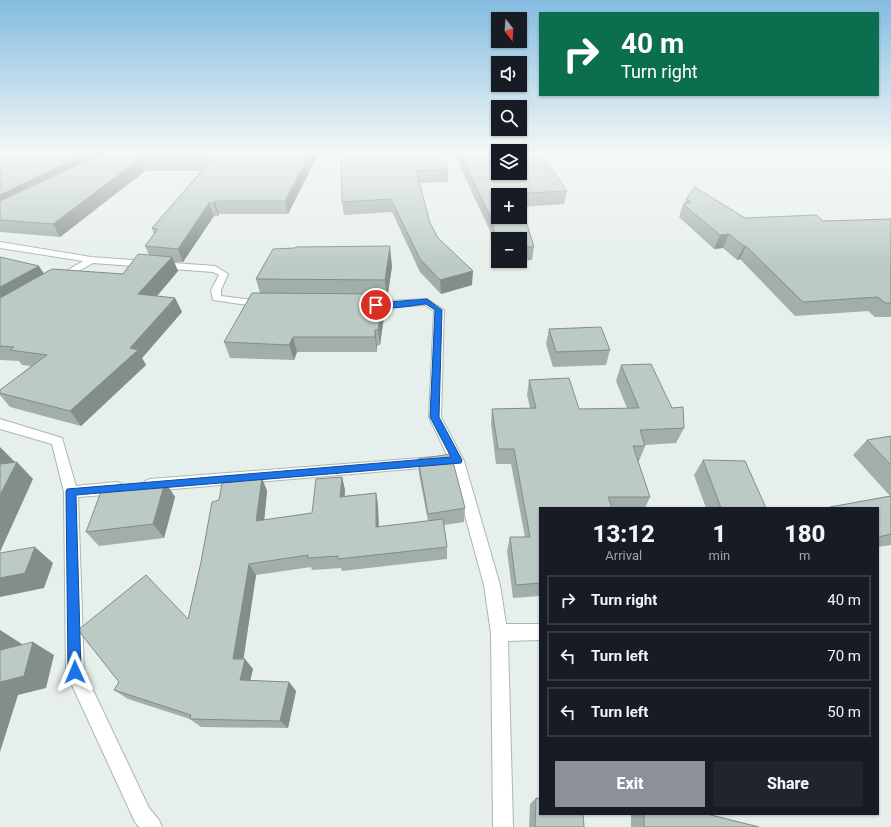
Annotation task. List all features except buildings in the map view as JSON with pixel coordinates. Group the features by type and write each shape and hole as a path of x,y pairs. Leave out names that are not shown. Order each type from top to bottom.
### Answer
{"street":[{"path":"0,245 91,260 215,269 224,274 216,290 216,298 251,303 274,304"},
{"path":"52,283 91,260"},
{"path":"361,305 392,305 427,302 439,310 435,417 457,460 492,585 499,633 503,827"},
{"path":"0,424 58,441 71,492 75,672 142,815 152,827"},
{"path":"71,492 457,460"},
{"path":"499,633 539,632"}],"route":[{"path":"75,672 71,492 457,460 435,417 439,310 427,302 376,305"}]}
